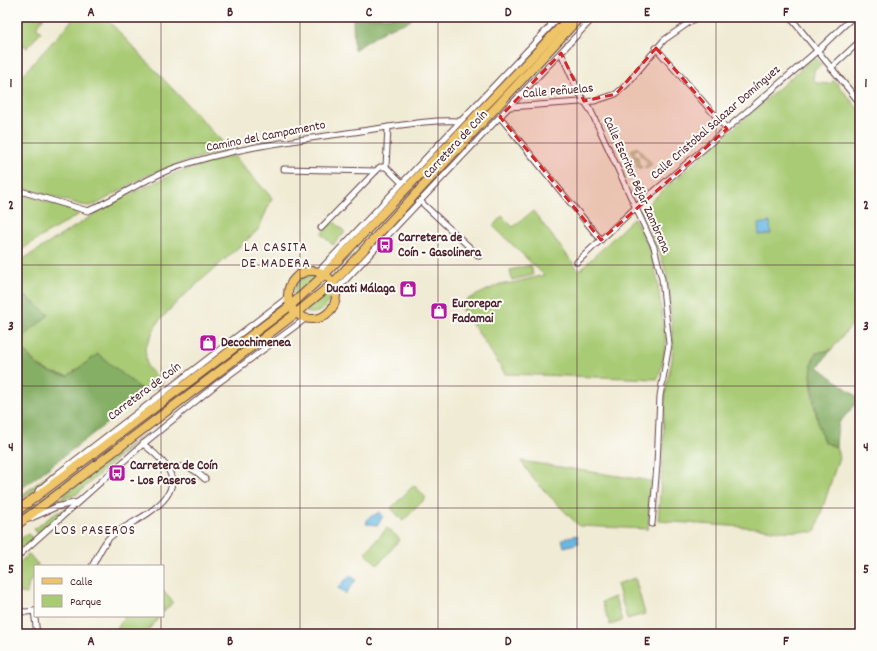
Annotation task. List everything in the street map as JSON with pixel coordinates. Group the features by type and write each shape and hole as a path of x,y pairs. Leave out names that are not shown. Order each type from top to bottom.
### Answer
{"main road":[{"path":"19,510 288,302 322,273 570,17"},
{"name":"Carretera de Coín","path":"335,287 580,17"},
{"path":"310,270 322,273 335,287 335,304 330,312 323,317 314,320 305,319 295,314 288,302 290,282 303,272 310,270"},
{"path":"17,525 295,314 335,287"}],"street":[{"path":"548,17 551,25"},
{"name":"Carretera de Coín","path":"322,273 460,121 559,17"},
{"name":"Carretera de Coín","path":"335,287 420,201 594,17"},
{"name":"Calle Peñuelas","path":"509,108 602,99 616,94 627,84 664,40 697,17"},
{"path":"790,17 831,68 858,96 860,103"},
{"name":"Calle Cristobal Salazar Domínguez","path":"577,262 635,208 817,51 853,17"},
{"path":"831,68 860,41"},
{"path":"656,48 727,129"},
{"name":"Calle Escritor Béjar Zambrana","path":"561,53 579,93 591,111 654,248 662,279 669,344 660,396 657,465 652,524"},
{"path":"500,117 602,240"},
{"name":"Camino del Campamento","path":"17,190 88,211 104,204 144,181 177,167 228,152 281,142 388,127 446,120 460,121"},
{"path":"388,127 386,167 402,184"},
{"path":"321,228 380,167 386,167"},
{"path":"284,169 376,171"},
{"path":"420,201 479,256"},
{"path":"17,557 143,444 218,383 305,319"},
{"path":"93,565 109,538 148,514 167,497 172,484 169,468 158,456 143,444"},
{"path":"169,468 182,466 193,468 205,479"},
{"path":"17,525 56,507 79,502"},
{"path":"17,611 34,611"},
{"path":"35,617 37,634"}],"highlighted area":[{"path":"656,48 727,129 601,240 500,117 561,53 584,101 616,94"}],"green space":[{"path":"17,17 44,17 36,27 41,32 27,48 17,40"},
{"path":"75,17 105,17 229,149 175,165 146,176 97,204 89,206 17,186 17,81"},
{"path":"353,17 414,17 408,22 387,29 354,50"},
{"path":"816,58 822,65 814,70 813,80 818,83 830,84 834,80 860,111 860,315 831,350 816,353 812,362 811,384 818,424 824,442 836,447 839,457 815,532 780,531 759,528 658,521 663,453 664,406 666,386 672,360 673,340 667,276 660,254 641,210 812,59"},
{"path":"637,147 652,164 647,169 644,167 648,162 640,155 639,150 636,149 634,152 638,157 639,164 642,168 638,168 631,150"},
{"path":"233,155 272,198 258,230 179,300 158,322 145,348 147,367 163,382 146,393 98,354 68,376 47,371 33,361 23,349 27,297 19,298 20,284 17,276 17,263 117,200 178,172"},
{"path":"17,192 78,212 78,215 17,253"},
{"path":"533,211 579,271 634,218 650,249 657,278 666,343 658,379 505,374 458,304 500,284 512,283 544,275 493,226 502,216 513,227"},
{"path":"333,221 345,232 333,245 321,234"},
{"path":"531,265 533,275 512,280 510,270"},
{"path":"310,276 319,277 294,298 298,283"},
{"path":"330,290 329,301 324,308 316,312 305,312"},
{"path":"27,297 49,315 25,335 23,349 33,361 47,371 68,376 98,354 146,393 17,492 17,298"},
{"path":"283,319 17,520 17,518"},
{"path":"831,350 818,367 860,399 839,423 836,447 824,442 818,424 811,375 812,363 816,353"},
{"path":"146,433 77,494 59,500 59,502 55,502"},
{"path":"521,461 651,481 648,529 579,526 534,480"},
{"path":"52,472 53,473 17,507 17,499"},
{"path":"414,485 426,498 403,521 391,508"},
{"path":"71,507 39,535 34,529 56,513 63,511 65,508"},
{"path":"387,528 400,539 378,565 365,553"},
{"path":"28,534 34,539 17,554 17,541"},
{"path":"29,554 38,565 34,565 34,579 29,582 27,594 17,592 17,565"},
{"path":"635,578 645,614 627,619 617,584"},
{"path":"164,592 173,602 164,612"},
{"path":"615,597 622,621 610,625 602,602"},
{"path":"124,617 159,617 145,634 114,634"}],"water":[{"path":"770,222 771,234 759,235 758,224"},
{"path":"380,512 383,516 378,525 366,524 368,518"},
{"path":"577,535 579,543 564,547 562,539"},
{"path":"350,575 356,580 345,594 338,588"}],"place":[{"name":"Carretera de Coín - Gasolinera","path":"385,245"},
{"name":"Ducati Málaga","path":"408,289"},
{"name":"Eurorepar Fadamai","path":"439,311"},
{"name":"Decochimenea","path":"208,343"},
{"name":"Carretera de Coín - Los Paseros","path":"117,473"}],"district":[{"name":"LA CASITA DE MADERA","path":"276,256"},
{"name":"LOS PASEROS","path":"95,531"}]}
